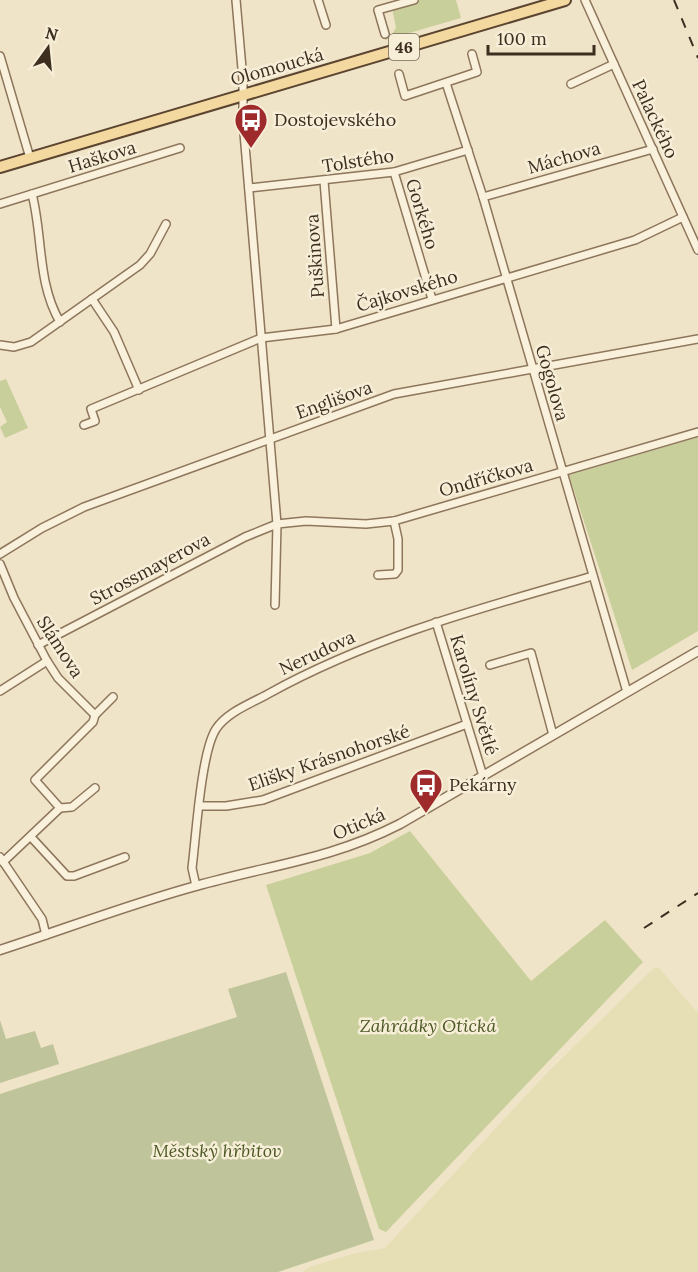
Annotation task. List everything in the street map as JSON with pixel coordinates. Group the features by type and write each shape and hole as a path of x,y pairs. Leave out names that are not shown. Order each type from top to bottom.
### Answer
{"main road":[{"name":"Olomoucká","path":"0,167 243,93 565,0"}],"street":[{"path":"236,0 243,121 277,524 274,605"},
{"path":"318,0 326,25"},
{"path":"385,34 378,10 414,0"},
{"name":"Palackého","path":"585,0 698,250"},
{"path":"399,74 405,96 477,72 472,54"},
{"path":"0,56 30,158"},
{"path":"571,84 614,64"},
{"name":"Gogolova","path":"447,83 483,197 627,692"},
{"name":"Haškova","path":"0,204 180,148"},
{"name":"Máchova","path":"483,197 653,149"},
{"name":"Tolstého","path":"249,188 324,182 394,172 468,150"},
{"name":"Gorkého","path":"394,172 432,299"},
{"name":"Puškinova","path":"324,182 336,328"},
{"path":"32,194 39,254 52,305 60,322"},
{"name":"Čajkovského","path":"84,425 95,421 91,409 261,338 336,328 635,240 683,218"},
{"path":"0,345 14,347 24,344 60,322 140,265 150,254 166,224"},
{"path":"92,299 114,332 139,390"},
{"name":"Englišova","path":"0,554 42,528 84,507 394,394 698,339"},
{"name":"Ondříčkova","path":"277,524 306,521 366,524 394,521 698,432"},
{"path":"378,575 395,574 398,570 398,539 394,521"},
{"name":"Strossmayerova","path":"38,645 244,537 277,524"},
{"name":"Slámova","path":"0,564 47,661 58,678 95,716"},
{"name":"Nerudova","path":"196,886 192,868 207,755 216,729 235,712 312,670 390,637 593,576"},
{"name":"Karolíny Světlé","path":"436,622 483,776"},
{"name":"Otická","path":"0,950 196,886 326,856 355,846 400,824 698,651"},
{"path":"490,665 531,653 553,735"},
{"path":"0,691 47,661"},
{"path":"60,808 35,780 93,722 95,716 113,697"},
{"name":"Elišky Krásnohorské","path":"199,806 226,806 274,796 467,724"},
{"path":"46,935 42,919 2,860 31,837 60,808 72,807 95,788"},
{"path":"31,837 68,876 74,876 125,857"}],"shaded area":[{"path":"655,967 659,968 698,1013 698,1272 303,1272 309,1267 356,1253 385,1248 544,1076"}],"green space":[{"path":"420,0 456,0 461,18 385,40 383,36 392,34 396,28 392,8"},
{"path":"6,379 28,428 5,438 0,427 7,422 0,407 0,381"},
{"path":"698,437 698,631 632,670 569,475"},
{"name":"Zahrádky Otická","path":"410,831 531,981 605,920 643,962 386,1232 379,1229 266,885 370,853"},
{"name":"Městský hřbitov","path":"286,972 374,1240 278,1272 0,1272 0,1094 237,1017 228,989"},
{"path":"0,1020 6,1039 35,1031 41,1048 53,1044 59,1064 0,1083"}],"railway":[{"path":"674,0 698,58"},
{"path":"644,928 698,893"}],"place":[{"name":"Dostojevského","path":"251,149"},
{"name":"Pekárny","path":"426,814"}]}
